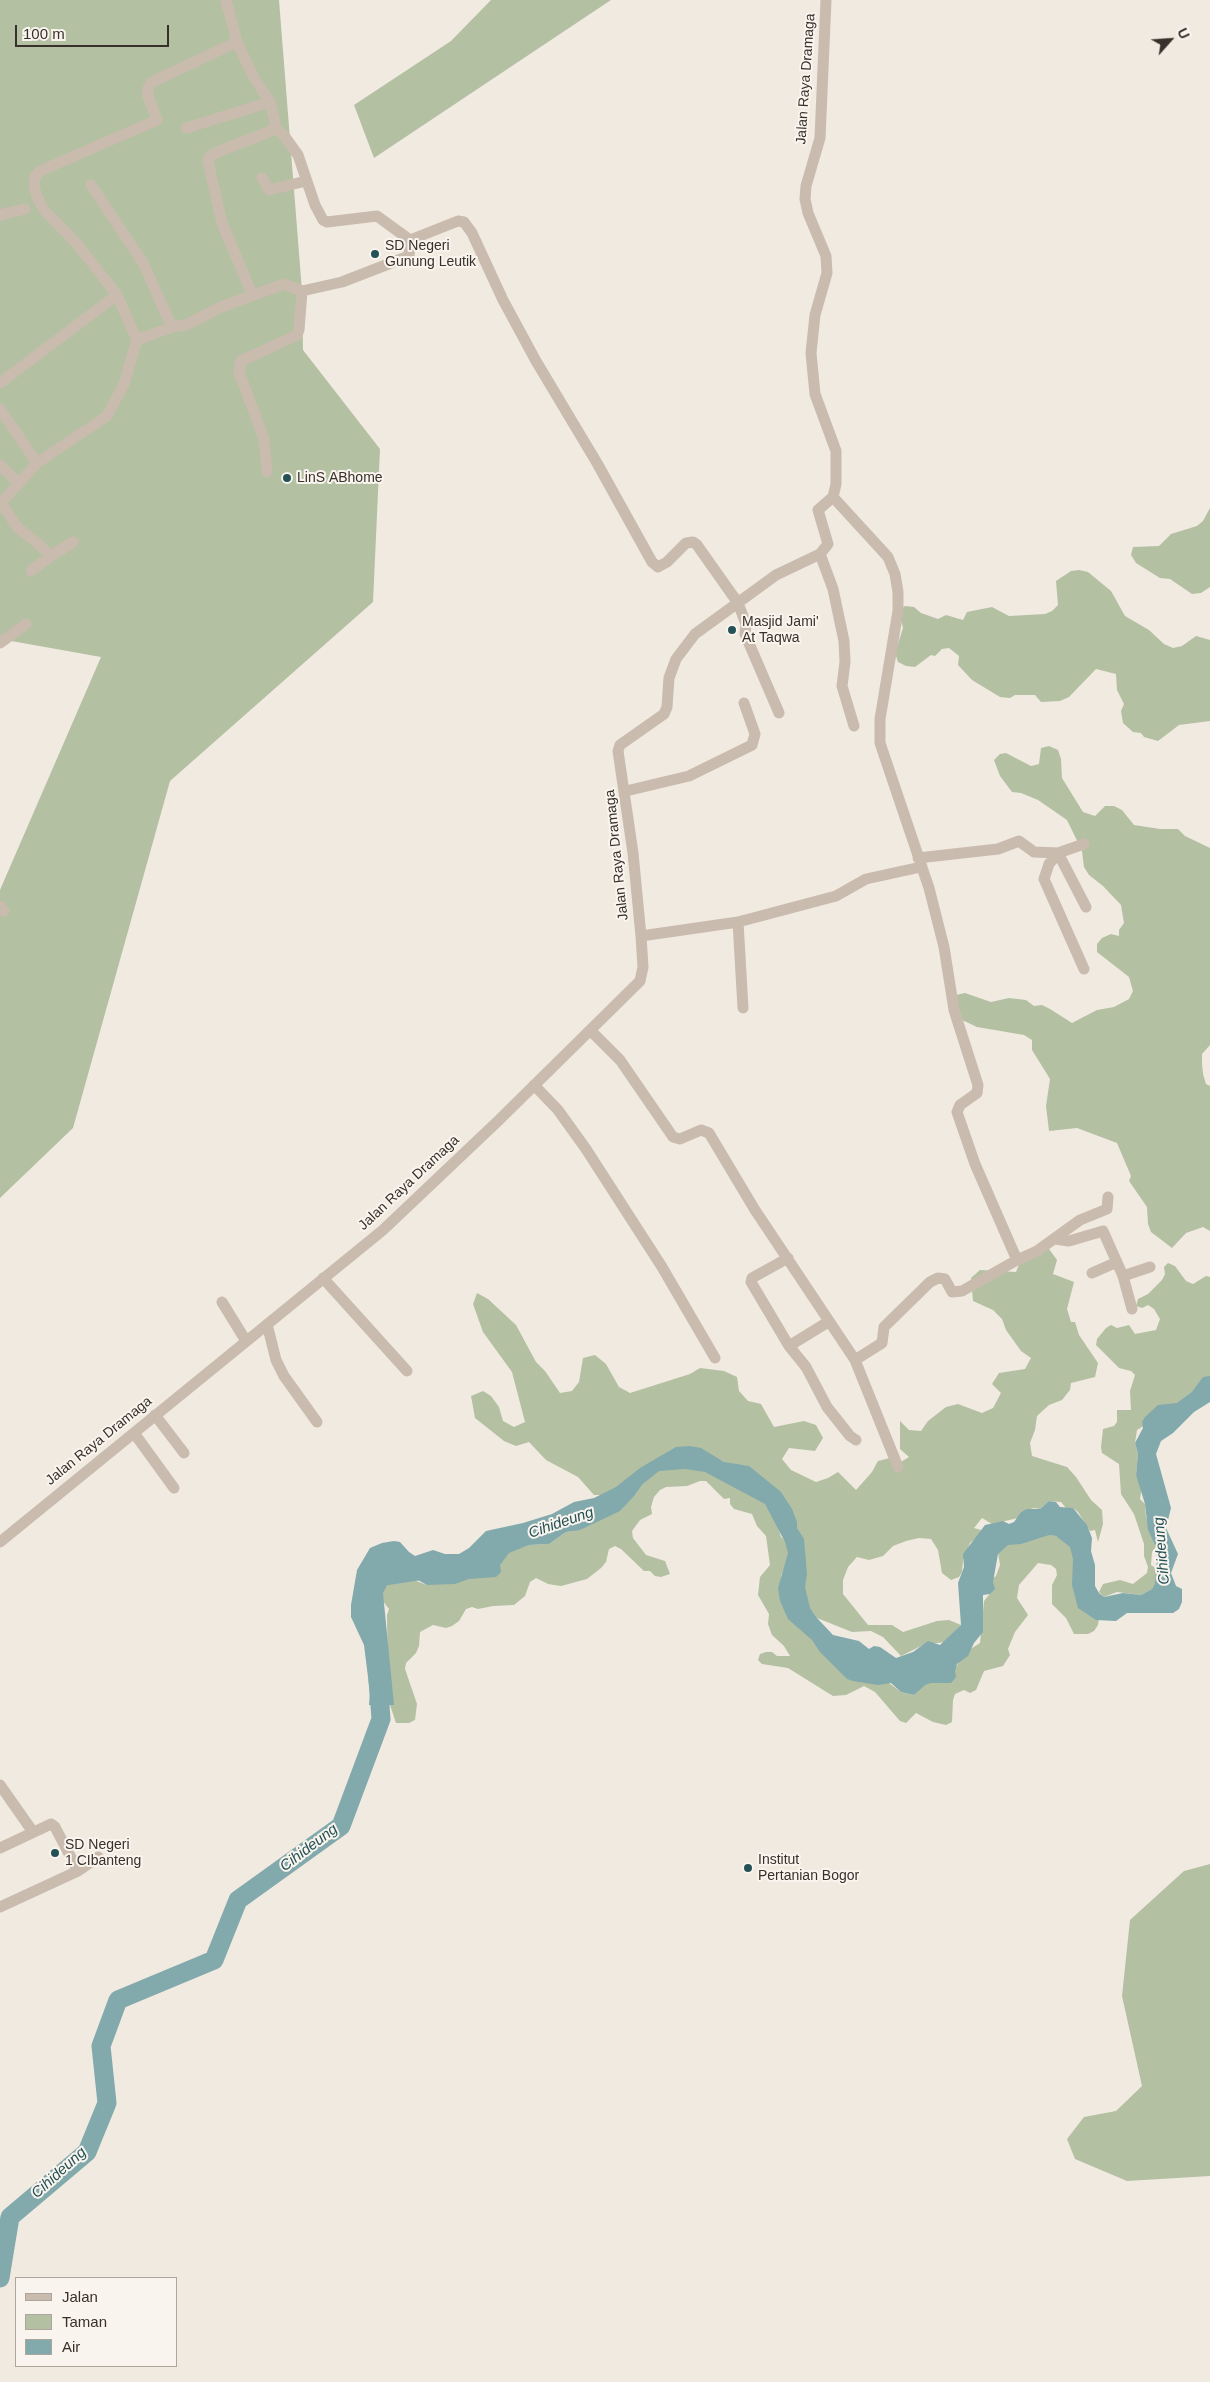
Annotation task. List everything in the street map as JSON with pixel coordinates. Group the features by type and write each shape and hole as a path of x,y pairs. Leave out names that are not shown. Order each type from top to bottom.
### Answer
{"street":[{"path":"226,0 237,42 254,78 270,102 275,118 274,128"},
{"name":"Jalan Raya Dramaga","path":"826,0 820,138 806,186 805,199 808,213 826,256 827,273 815,315 811,353 815,394 836,451 836,476 833,497"},
{"path":"51,556 18,528 1,503 37,463 107,416 124,384 137,340 117,295 78,245 44,210 34,186 35,177 40,171 158,120 148,96 148,88 152,82 237,42"},
{"path":"186,128 270,102"},
{"path":"274,128 283,134 298,155 315,205 327,222 377,216 410,240"},
{"path":"252,294 222,223 208,161 217,152 274,128"},
{"path":"262,178 269,190 306,181"},
{"path":"91,185 143,263 172,327"},
{"path":"0,215 25,209"},
{"path":"410,240 458,221 464,222 472,233 503,300 536,361 597,462 652,562 658,567 686,543 693,542 738,603 746,624 746,636 779,713"},
{"path":"137,340 172,327 186,325 252,294 284,284 302,291 342,282 409,256 410,240"},
{"path":"267,472 264,439 239,372 241,361 297,335 300,330 302,291"},
{"path":"0,383 117,295"},
{"path":"0,409 37,463"},
{"path":"0,464 18,483"},
{"path":"854,726 842,686 845,662 844,641 832,589 820,554 828,544 828,537 818,510 833,497 888,557 895,574 898,592 898,611 879,733 886,763 937,916 954,1010 978,1085 976,1093 960,1106 957,1112 959,1120 1018,1260"},
{"path":"31,571 73,542"},
{"name":"Jalan Raya Dramaga","path":"0,1542 383,1230 591,1031 640,981 643,967 641,936 626,791 618,751 620,745 664,714 667,707 669,678 676,660 695,634 776,575 820,554"},
{"path":"0,643 26,624"},
{"path":"626,791 689,776 752,746 755,734 744,703"},
{"path":"641,936 738,922 836,896 866,879 920,862 998,849 1019,840 1034,852 1058,853 1084,844"},
{"path":"1058,853 1086,907"},
{"path":"1058,853 1050,864 1044,879 1084,970"},
{"path":"738,922 743,1008"},
{"path":"591,1031 620,1060 676,1139 701,1130 708,1133 754,1210 855,1360 898,1467"},
{"path":"534,1085 558,1110 586,1149 662,1266 715,1358"},
{"path":"855,1360 882,1343 884,1327 930,1282 938,1278 945,1279 952,1292 962,1291 1055,1239 1080,1220 1106,1208 1108,1197"},
{"path":"1055,1239 1069,1241 1104,1231 1123,1276 1132,1309"},
{"path":"788,1258 752,1278 751,1282 789,1346 806,1367 828,1407 850,1436 856,1440"},
{"path":"1092,1274 1117,1262"},
{"path":"1123,1276 1150,1267"},
{"path":"323,1278 407,1371"},
{"path":"222,1302 246,1341"},
{"path":"789,1346 828,1322"},
{"path":"267,1324 276,1360 284,1376 317,1422"},
{"path":"155,1415 184,1453"},
{"path":"134,1433 174,1488"},
{"path":"0,1785 33,1832"},
{"path":"0,1848 50,1824 55,1827 78,1871"},
{"path":"0,1907 78,1871 98,1857"}],"green space":[{"path":"0,0 279,0 302,291 303,350 380,449 373,602 170,781 73,1128 0,1198 0,890 101,657 0,639"},
{"path":"491,0 611,0 374,158 354,105 451,41"},
{"path":"1210,508 1210,587 1201,593 1192,594 1170,579 1160,578 1136,563 1131,555 1133,547 1159,546 1171,534 1197,526 1203,521"},
{"path":"1071,571 1088,572 1111,591 1125,616 1149,630 1164,644 1173,648 1182,646 1196,636 1210,640 1210,721 1179,725 1158,741 1144,737 1141,733 1133,732 1123,723 1121,711 1124,704 1117,690 1116,674 1096,669 1069,697 1060,701 1041,702 1035,695 1015,695 1010,698 1000,697 972,680 958,665 959,656 949,648 942,649 935,656 931,655 915,667 906,666 898,662 895,653 903,628 899,611 905,606 914,607 921,613 938,619 946,615 963,620 967,612 992,607 1009,616 1045,614 1052,611 1058,605 1056,581"},
{"path":"1049,746 1058,750 1061,759 1062,778 1083,812 1095,816 1105,806 1114,806 1122,810 1134,825 1160,829 1178,829 1185,836 1210,848 1210,1045 1202,1054 1202,1063 1206,1084 1210,1086 1210,1231 1203,1227 1186,1233 1172,1248 1151,1232 1148,1224 1147,1207 1129,1181 1131,1176 1117,1143 1077,1128 1049,1131 1046,1106 1050,1079 1032,1050 1032,1040 1024,1035 977,1027 960,1019 956,995 965,993 991,1002 1009,998 1026,1000 1034,1006 1042,1005 1050,1009 1072,1023 1097,1010 1114,1007 1129,999 1133,991 1129,977 1097,952 1097,944 1102,938 1111,934 1119,936 1119,930 1124,923 1121,905 1103,886 1089,875 1084,867 1082,851 1067,820 1038,800 1021,793 1012,792 1000,776 994,760 1000,754 1006,753 1031,766 1039,764 1041,748"},
{"path":"1049,1249 1057,1260 1053,1274 1074,1282 1067,1309 1071,1322 1075,1322 1079,1335 1098,1363 1095,1377 1071,1383 1070,1390 1062,1400 1049,1405 1037,1416 1035,1430 1030,1443 1032,1456 1067,1467 1091,1500 1102,1510 1103,1524 1098,1542 1095,1530 1090,1531 1078,1512 1073,1508 1066,1508 1061,1502 1049,1501 1040,1509 1034,1508 1021,1512 1018,1518 992,1524 982,1518 974,1528 981,1530 979,1536 970,1543 963,1560 962,1572 959,1577 951,1580 942,1573 938,1550 931,1539 919,1538 906,1541 893,1546 883,1556 869,1560 857,1557 848,1567 843,1580 843,1594 868,1625 892,1625 903,1632 937,1621 949,1620 961,1625 945,1642 923,1645 901,1656 883,1637 871,1631 852,1632 817,1618 803,1599 801,1540 724,1462 690,1446 607,1495 594,1495 578,1477 546,1460 529,1442 516,1446 504,1441 475,1418 471,1396 483,1391 491,1396 499,1407 503,1421 514,1427 525,1422 512,1372 483,1332 473,1304 477,1293 488,1299 516,1325 536,1362 545,1371 560,1393 572,1391 579,1382 583,1358 595,1355 606,1364 619,1387 630,1393 690,1374 700,1368 724,1371 737,1377 739,1391 748,1401 761,1404 774,1427 804,1421 816,1425 823,1438 815,1451 789,1448 782,1459 791,1470 816,1482 838,1472 856,1490 872,1472 878,1461 890,1458 899,1463 909,1457 900,1449 900,1421 909,1430 921,1431 928,1421 946,1407 958,1404 982,1413 993,1408 1001,1393 992,1384 999,1373 1025,1369 1031,1358 1021,1351 1006,1330 1002,1319 993,1310 973,1301 971,1278 980,1270 1016,1272 1024,1251"},
{"path":"1168,1263 1175,1266 1186,1281 1193,1284 1206,1276 1210,1277 1210,1386 1137,1430 1135,1443 1138,1454 1136,1475 1142,1486 1140,1499 1145,1504 1146,1517 1156,1547 1152,1552 1151,1565 1157,1569 1163,1583 1141,1595 1117,1592 1104,1597 1099,1592 1103,1584 1120,1580 1133,1584 1147,1573 1148,1567 1144,1556 1144,1544 1134,1514 1121,1494 1119,1464 1102,1453 1101,1447 1103,1429 1114,1426 1117,1422 1117,1410 1131,1410 1130,1391 1135,1375 1131,1371 1119,1368 1096,1345 1097,1339 1111,1325 1117,1328 1129,1325 1135,1334 1156,1330 1160,1319 1154,1309 1148,1305 1142,1308 1136,1306 1138,1299 1148,1294 1162,1280 1165,1274 1164,1267"},
{"path":"661,1467 713,1471 772,1506 781,1537 790,1545 790,1552 781,1576 780,1601 901,1692 914,1695 925,1682 945,1683 966,1652 980,1643 984,1601 992,1591 990,1580 996,1576 1000,1565 997,1546 1043,1533 1071,1540 1099,1618 1098,1625 1094,1631 1088,1634 1074,1634 1066,1618 1052,1604 1052,1585 1057,1575 1056,1569 1051,1565 1038,1563 1019,1585 1017,1598 1028,1615 1015,1632 1008,1649 1010,1655 1003,1666 984,1671 976,1690 970,1693 964,1690 955,1694 952,1722 946,1725 933,1722 916,1713 906,1723 900,1721 875,1692 864,1686 846,1695 833,1696 788,1668 762,1664 758,1660 760,1654 766,1652 772,1652 777,1656 790,1656 784,1646 772,1635 768,1624 769,1614 758,1595 760,1577 770,1565 766,1536 757,1526 752,1514 734,1509 730,1504 730,1498 724,1499 706,1481 700,1481 687,1486 666,1487 660,1490 654,1497 651,1507 652,1514 640,1520 632,1531 633,1538 646,1555 665,1561 670,1574 661,1577 655,1576 650,1571 644,1571 621,1549 615,1546 609,1549 606,1562 601,1568 587,1579 561,1586 548,1584 536,1578 530,1582 525,1596 514,1605 478,1609 472,1607 466,1609 459,1621 452,1626 446,1628 433,1625 420,1632 419,1646 416,1653 406,1663 405,1669 417,1704 415,1720 409,1723 396,1723 388,1699 387,1615 389,1609 379,1596 389,1581 397,1576 403,1576 427,1585 494,1560 509,1549 515,1550 529,1545 549,1544 566,1532 573,1531 635,1495 643,1484"},
{"path":"1210,1864 1210,2176 1127,2181 1075,2159 1067,2139 1084,2117 1116,2111 1142,2086 1122,1996 1130,1920 1184,1871"}],"water":[{"path":"1210,1376 1210,1402 1194,1412 1173,1433 1161,1441 1156,1454 1171,1508 1166,1528 1178,1554 1171,1573 1176,1586 1182,1589 1182,1602 1179,1609 1173,1613 1127,1613 1116,1621 1096,1620 1078,1608 1072,1585 1073,1559 1070,1547 1056,1536 1049,1535 1021,1544 1008,1545 998,1554 993,1582 995,1589 990,1594 983,1595 983,1632 974,1643 968,1656 957,1664 956,1677 951,1683 931,1683 925,1685 914,1695 901,1692 891,1683 878,1685 853,1681 847,1679 820,1652 812,1640 788,1619 780,1601 778,1588 788,1553 785,1542 765,1504 705,1472 685,1469 659,1471 643,1484 620,1511 580,1530 566,1532 549,1544 529,1545 509,1553 500,1565 501,1572 496,1577 469,1579 455,1584 427,1585 400,1570 389,1581 383,1593 394,1705 369,1705 370,1693 364,1645 351,1617 351,1605 357,1570 370,1548 394,1541 400,1542 415,1556 433,1550 445,1554 459,1554 469,1548 486,1531 523,1523 552,1514 574,1502 594,1498 616,1487 640,1468 676,1447 690,1446 701,1448 724,1462 749,1466 781,1492 792,1509 797,1522 797,1528 804,1539 807,1574 805,1587 810,1608 833,1635 859,1641 869,1649 874,1646 880,1647 896,1658 913,1652 928,1641 940,1645 961,1625 958,1583 964,1567 963,1554 985,1525 1003,1521 1009,1524 1014,1522 1021,1512 1027,1509 1040,1509 1049,1501 1056,1502 1060,1507 1073,1508 1087,1525 1092,1538 1091,1551 1095,1565 1095,1586 1099,1593 1104,1597 1123,1593 1141,1595 1152,1589 1155,1584 1157,1559 1156,1547 1148,1530 1145,1504 1136,1475 1138,1454 1135,1443 1143,1428 1142,1422 1145,1417 1158,1405 1177,1403 1192,1392 1203,1377"}],"waterway":[{"name":"Cihideung","path":"370,1578 431,1569"},
{"name":"Cihideung","path":"0,2278 10,2217 87,2152 107,2103 101,2046 118,2000 214,1960 238,1900 341,1826 381,1719 378,1680"}],"place":[{"name":"SD Negeri Gunung Leutik","path":"375,254"},
{"name":"LinS ABhome","path":"287,478"},
{"name":"Masjid Jami' At Taqwa","path":"732,630"},
{"name":"SD Negeri 1 CIbanteng","path":"55,1853"},
{"name":"Institut Pertanian Bogor","path":"748,1868"}]}
